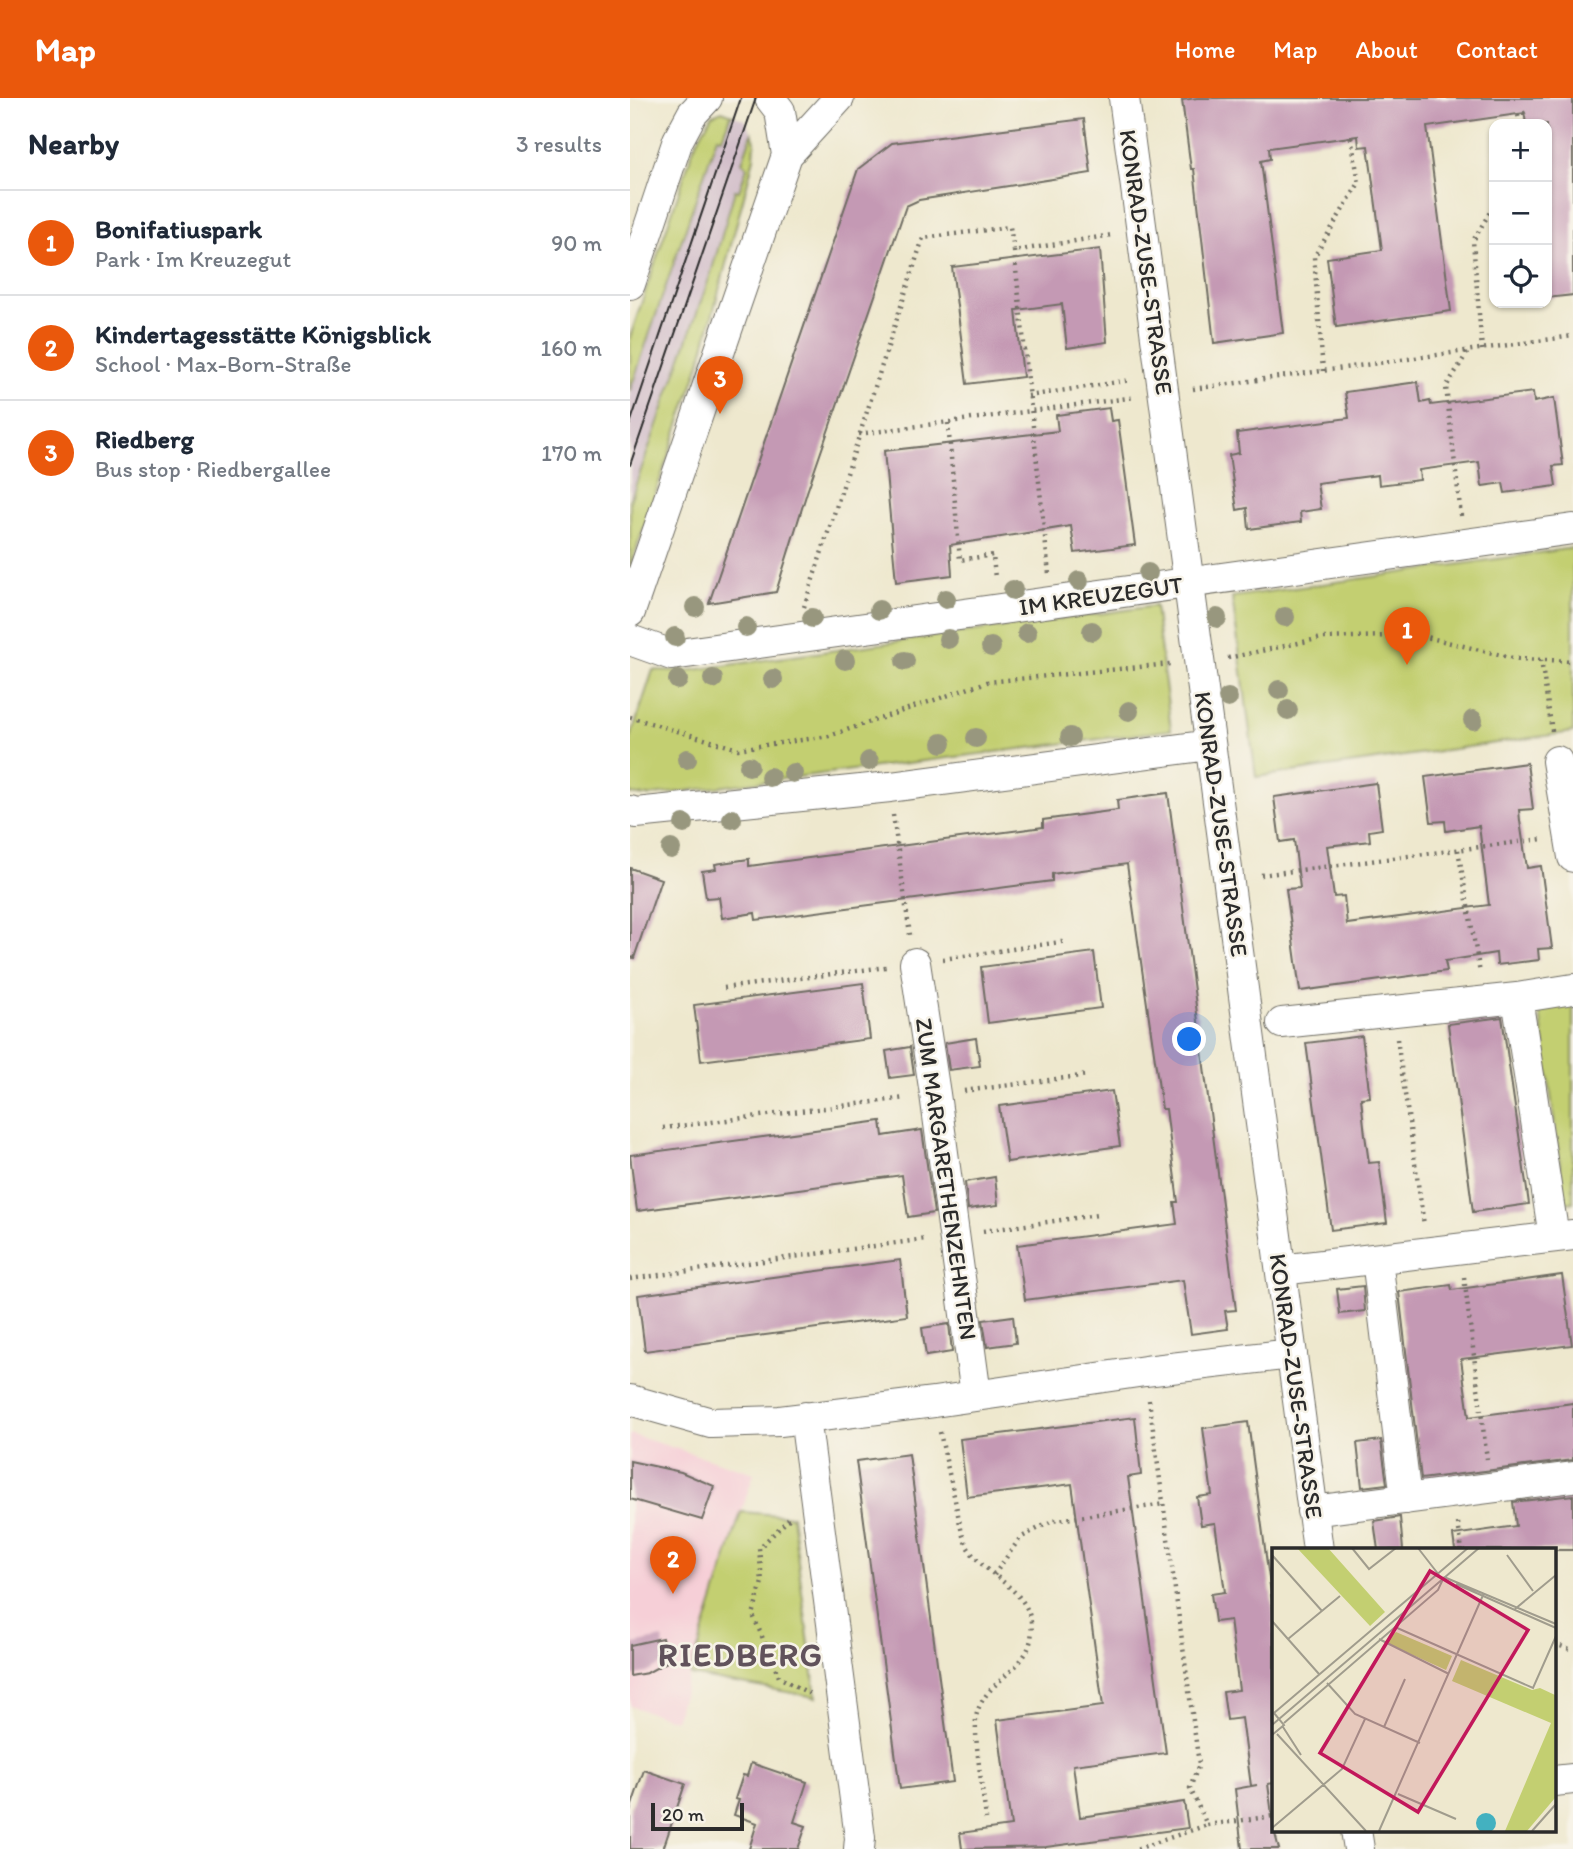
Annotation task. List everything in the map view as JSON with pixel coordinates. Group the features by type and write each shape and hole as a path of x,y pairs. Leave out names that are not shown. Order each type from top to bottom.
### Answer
{"street":[{"path":"630,284 678,140 692,114 707,98"},
{"path":"770,98 780,111 787,155"},
{"path":"630,612 787,155 839,98"},
{"name":"KONRAD-ZUSE-STRASSE","path":"1124,98 1318,1548"},
{"name":"IM KREUZEGUT","path":"630,640 672,655 1573,529"},
{"path":"630,811 636,813 890,786 1210,745"},
{"path":"1557,761 1571,846"},
{"name":"ZUM MARGARETHENZEHNTEN","path":"915,963 976,1395"},
{"path":"1282,1023 1517,999 1573,989"},
{"path":"1280,1270 1563,1236 1517,999"},
{"path":"1377,1259 1406,1499"},
{"path":"630,1401 711,1423 780,1421 1145,1371 1292,1354"},
{"path":"804,1417 860,1838 859,1849"},
{"path":"1312,1511 1573,1477"}],"path":[{"path":"1518,115 1519,119"},
{"path":"1323,371 1314,257 1359,183 1351,137"},
{"path":"1482,350 1473,241 1489,214"},
{"path":"794,638 923,237 1010,227 1045,540"},
{"path":"1014,251 1142,230"},
{"path":"1028,396 1323,371 1573,336"},
{"path":"1465,544 1446,387 1469,351"},
{"path":"859,434 1030,412 1162,385"},
{"path":"948,423 960,560 993,555 996,611"},
{"path":"630,717 738,749 829,736 987,682 1230,657 1322,638 1418,635 1517,659 1573,661"},
{"path":"1541,660 1557,761"},
{"path":"890,786 915,963"},
{"path":"1262,875 1458,850 1571,846"},
{"path":"1458,850 1485,1002"},
{"path":"1393,1011 1428,1252"},
{"path":"663,1128 1088,1075"},
{"path":"630,1279 1097,1214"},
{"path":"1463,1248 1490,1488"},
{"path":"1145,1371 1199,1764 1190,1788 1207,1825"},
{"path":"934,1402 961,1529 968,1547 994,1575 1022,1599 1031,1621 1031,1645 1018,1666 999,1680 981,1701 976,1717 986,1819"},
{"path":"994,1575 1020,1538 1052,1521 1164,1504"},
{"path":"792,1516 759,1548 762,1582 753,1615 779,1677 816,1697"},
{"path":"1556,1645 1573,1650"},
{"path":"1137,1849 1207,1825 1272,1816"}],"shaded area":[{"path":"733,115 745,120 752,133 742,162 747,167 739,192 735,191 711,273 630,501 630,391 717,136 722,137"},
{"path":"630,1434 754,1473 675,1720 630,1706"}],"green space":[{"path":"722,111 733,115 722,138 717,137 630,391 630,337 694,147 712,115"},
{"path":"752,133 755,142 754,158 699,366 630,568 630,501 711,273 735,190 739,191 747,167 742,162"},
{"path":"1573,548 1573,732 1256,777 1232,597"},
{"path":"1155,606 1171,730 646,796 630,794 630,740 653,670 686,671"},
{"path":"1573,1001 1573,1202 1565,1203 1539,1005"},
{"path":"741,1512 792,1516 816,1697 690,1675"}],"building":[{"path":"1573,98 1573,295 1552,297 1552,119 1525,119 1524,113 1427,127 1451,311 1336,327 1327,258 1382,250 1368,146 1359,147 1358,136 1269,148 1270,159 1261,161 1283,333 1214,343 1194,169 1191,169 1182,100"},
{"path":"1084,119 1091,173 919,200 906,206 807,492 776,592 709,603 858,169 892,143"},
{"path":"1100,249 1107,342 1067,348 1062,304 1016,310 1023,377 967,384 952,267"},
{"path":"1418,382 1421,403 1430,401 1431,405 1533,392 1534,402 1554,398 1563,465 1553,466 1556,486 1505,493 1503,483 1482,486 1479,462 1419,470 1420,480 1379,485 1378,475 1317,483 1321,509 1300,512 1301,522 1249,529 1247,508 1237,510 1229,455 1239,453 1237,433 1349,418 1345,392"},
{"path":"1109,408 1111,421 1118,420 1135,545 1075,553 1071,526 950,545 952,575 896,582 884,451 1058,431 1056,415"},
{"path":"1527,763 1533,809 1519,810 1520,821 1527,868 1541,866 1552,948 1538,949 1539,960 1497,965 1496,953 1445,961 1447,971 1300,991 1286,889 1300,888 1294,840 1280,842 1274,797 1376,783 1382,829 1369,831 1370,841 1327,846 1334,897 1344,896 1347,924 1489,905 1479,826 1446,831 1445,821 1431,822 1425,777"},
{"path":"1168,793 1236,1310 1225,1311 1228,1329 1191,1334 1183,1280 1025,1300 1017,1245 1177,1224 1174,1202 1178,1202 1166,1109 1162,1109 1127,864 1052,874 1052,881 756,920 755,913 722,918 719,897 706,898 702,871 716,869 715,864 749,859 749,866 1043,827 1043,820 1118,810 1117,800"},
{"path":"630,868 661,879 634,958 630,957"},
{"path":"1094,952 1101,1008 988,1023 981,967"},
{"path":"863,983 870,1039 701,1061 694,1005"},
{"path":"1502,1017 1529,1204 1473,1212 1448,1024"},
{"path":"1362,1036 1370,1097 1361,1098 1365,1135 1369,1163 1379,1162 1387,1223 1331,1230 1306,1043"},
{"path":"976,1038 980,1066 949,1070 945,1043"},
{"path":"910,1047 914,1075 890,1078 886,1051"},
{"path":"1112,1091 1120,1146 1007,1162 999,1106"},
{"path":"881,1121 883,1136 922,1130 934,1213 908,1217 902,1175 637,1211 630,1155"},
{"path":"995,1177 998,1205 968,1209 965,1182"},
{"path":"900,1260 907,1316 645,1351 638,1295"},
{"path":"1562,1275 1572,1345 1461,1359 1469,1417 1573,1403 1573,1460 1421,1479 1399,1292 1451,1285 1452,1290"},
{"path":"1363,1286 1365,1311 1340,1314 1337,1289"},
{"path":"1013,1316 1016,1343 987,1347 983,1320"},
{"path":"949,1324 952,1352 926,1356 922,1328"},
{"path":"1135,1417 1141,1475 1128,1477 1166,1753 1073,1765 1080,1817 1184,1802 1188,1828 1046,1847 962,1849 960,1833 1011,1826 997,1720 1103,1706 1072,1484 967,1497 960,1439"},
{"path":"1248,1422 1272,1601 1272,1783 1268,1784 1272,1832 1275,1832 1279,1849 1242,1849 1235,1789 1257,1785 1251,1786 1242,1718 1227,1720 1223,1692 1239,1690 1230,1620 1215,1622 1211,1594 1225,1592 1215,1523 1201,1525 1197,1497 1212,1495 1203,1428"},
{"path":"1381,1440 1387,1484 1362,1487 1357,1443"},
{"path":"909,1454 953,1782 900,1789 856,1461"},
{"path":"630,1461 681,1472 714,1486 702,1520 630,1499"},
{"path":"1573,1495 1573,1550 1455,1548 1453,1535 1516,1526 1513,1502"},
{"path":"1400,1517 1403,1548 1378,1548 1374,1521"},
{"path":"662,1638 667,1662 647,1673 630,1676 630,1645"},
{"path":"751,1763 807,1782 794,1822 806,1826 798,1849 749,1849 757,1823 734,1815 739,1800 735,1799 743,1775 747,1776"},
{"path":"644,1770 685,1784 663,1849 630,1849 630,1811"}],"tram line":[{"path":"630,424 741,98"},
{"path":"630,465 756,98"}],"place":[{"name":"Riedberg","path":"720,414"},
{"name":"Bonifatiuspark","path":"1407,665"},
{"name":"Kindertagesstätte Königsblick","path":"673,1594"}],"district":[{"name":"RIEDBERG","path":"741,1655"}]}
